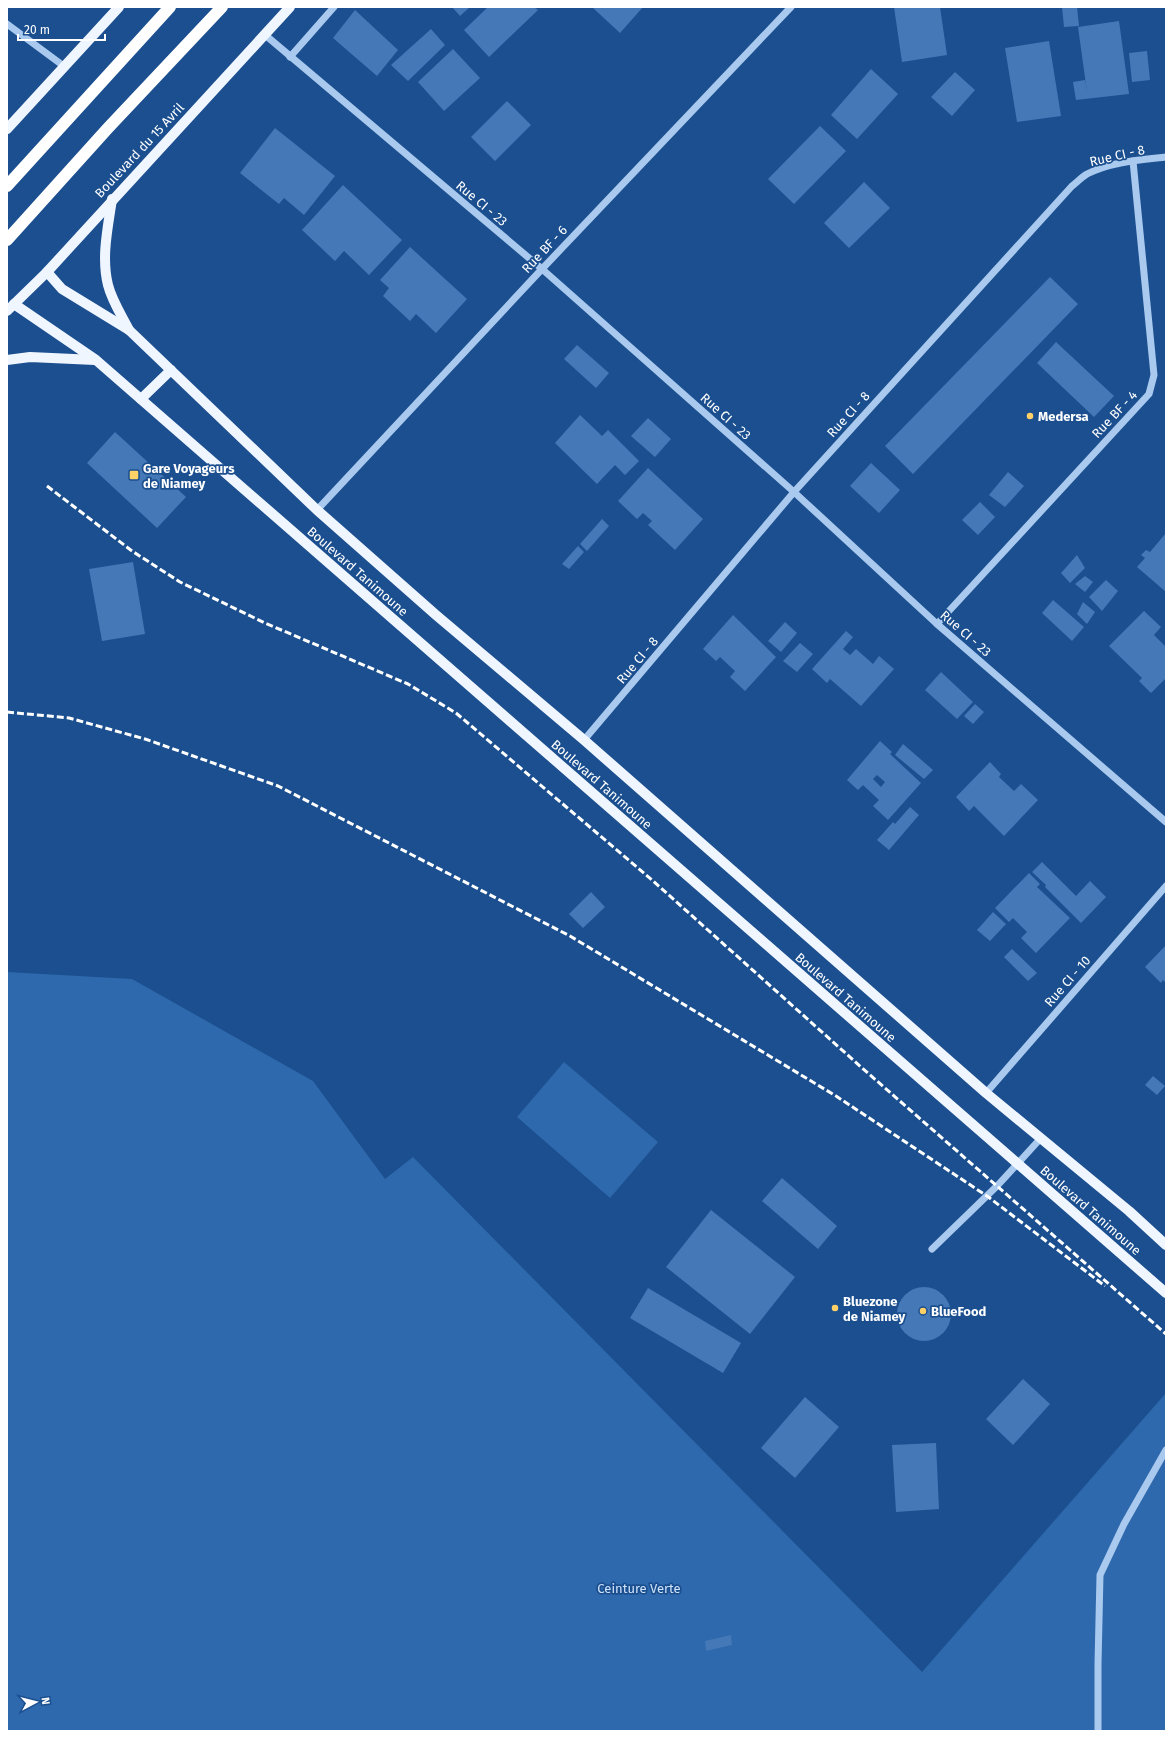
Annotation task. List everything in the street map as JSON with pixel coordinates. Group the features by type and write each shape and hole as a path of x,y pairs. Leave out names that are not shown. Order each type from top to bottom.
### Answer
{"highway":[{"path":"7,186 170,7"},
{"path":"7,240 108,128 222,7"}],"main road":[{"path":"7,129 119,7"},
{"name":"Boulevard du 15 Avril","path":"7,311 46,272 290,7"},
{"path":"112,199 106,240 107,273 109,286 129,330"},
{"name":"Boulevard Tanimoune","path":"46,272 62,289 129,330 317,510 436,615 584,740 986,1093 1129,1211 1166,1245"},
{"name":"Boulevard Tanimoune","path":"14,304 96,360 1166,1293"},
{"path":"7,360 36,357 96,360"},
{"path":"141,399 171,370"}],"street":[{"path":"290,56 334,7"},
{"name":"Rue BF - 6","path":"317,510 542,269 791,7"},
{"path":"7,24 65,67"},
{"name":"Rue CI - 23","path":"264,34 542,269 794,492 937,624 1166,822"},
{"name":"Rue CI - 8","path":"584,740 794,492 1072,186 1086,174 1102,168 1166,156"},
{"name":"Rue BF - 4","path":"937,624 1149,394 1154,375 1133,161"},
{"name":"Rue CI - 10","path":"986,1093 1166,886"},
{"path":"932,1249 998,1185 1041,1138"},
{"path":"1098,1731 1100,1575 1124,1524 1166,1450"}],"green space":[{"name":"Ceinture Verte","path":"7,972 132,979 313,1081 385,1179 413,1157 922,1672 1166,1393 1166,1731 7,1731"},
{"path":"564,1062 658,1142 610,1198 517,1117"}],"building":[{"path":"452,7 470,7 460,16"},
{"path":"488,7 534,7 538,10 489,57 464,30"},
{"path":"592,7 643,7 620,33"},
{"path":"894,7 940,7 947,55 902,62"},
{"path":"1062,7 1077,7 1079,26 1064,27"},
{"path":"355,10 398,50 377,76 333,38"},
{"path":"1119,21 1129,94 1076,100 1073,82 1085,80 1087,92 1078,27"},
{"path":"431,29 445,45 408,81 391,65"},
{"path":"1049,41 1061,116 1017,122 1005,48"},
{"path":"453,49 480,78 444,111 418,82"},
{"path":"1147,51 1150,80 1132,82 1129,53"},
{"path":"871,69 898,94 857,139 831,115"},
{"path":"955,72 975,90 952,116 931,97"},
{"path":"507,101 531,125 495,161 471,137"},
{"path":"820,126 846,151 794,204 768,179"},
{"path":"275,128 335,176 304,215 284,198 279,204 240,173"},
{"path":"864,182 890,208 849,248 824,223"},
{"path":"343,185 402,240 369,275 344,251 335,261 302,230"},
{"path":"410,247 467,299 436,333 416,314 410,321 383,296 389,288 380,280"},
{"path":"1050,277 1078,304 913,474 885,446"},
{"path":"1056,342 1114,396 1094,417 1037,363"},
{"path":"577,345 609,373 596,388 564,359"},
{"path":"580,415 602,436 608,430 639,461 625,475 615,465 597,484 555,443"},
{"path":"648,418 671,439 655,457 631,436"},
{"path":"115,432 186,497 157,528 87,463"},
{"path":"871,463 900,490 879,513 850,486"},
{"path":"648,468 703,519 675,550 648,525 652,521 643,513 637,519 618,501"},
{"path":"1008,472 1024,486 1005,507 989,495"},
{"path":"980,502 995,517 978,535 962,520"},
{"path":"602,519 609,526 587,551 580,544"},
{"path":"1166,533 1166,592 1137,567 1145,558 1141,555 1146,550 1150,552"},
{"path":"578,546 584,552 569,569 562,564"},
{"path":"1077,555 1085,568 1070,583 1061,573"},
{"path":"133,562 145,634 102,641 89,569"},
{"path":"1085,576 1093,582 1085,592 1075,584"},
{"path":"1106,580 1118,591 1102,611 1089,597"},
{"path":"1053,600 1084,627 1072,641 1042,613"},
{"path":"1083,602 1095,612 1087,624 1077,614"},
{"path":"1144,611 1161,627 1154,635 1166,647 1166,678 1151,693 1139,681 1142,678 1109,646"},
{"path":"733,615 776,657 745,691 730,677 735,671 720,657 716,661 703,649"},
{"path":"785,622 797,633 781,652 768,641"},
{"path":"846,631 853,637 843,649 850,655 856,649 873,664 879,656 894,669 861,706 830,679 827,683 812,669"},
{"path":"800,643 813,654 797,672 783,661"},
{"path":"941,672 973,702 957,719 925,690"},
{"path":"975,704 984,712 973,724 964,716"},
{"path":"880,741 892,752 890,754 921,783 888,820 873,806 879,800 863,785 858,790 847,780","holes":["877,775 885,782 881,787 873,779"]},
{"path":"903,744 933,770 924,779 895,755"},
{"path":"990,762 1001,774 999,777 1014,791 1021,784 1038,800 1004,836 974,806 969,811 956,797"},
{"path":"910,807 919,815 889,850 877,840 893,822 895,824"},
{"path":"1042,862 1076,896 1090,881 1106,897 1081,923 1032,872"},
{"path":"1029,873 1040,884 1037,887 1070,918 1036,953 1021,938 1027,932 1013,918 1009,922 995,908"},
{"path":"591,892 605,907 583,928 569,914"},
{"path":"993,912 1006,924 990,941 977,930"},
{"path":"1166,945 1166,983 1163,980 1161,983 1145,967"},
{"path":"1012,949 1037,973 1028,981 1004,957"},
{"path":"1153,1076 1165,1086 1157,1095 1145,1085"},
{"path":"782,1178 837,1226 818,1249 762,1201"},
{"path":"711,1210 795,1277 750,1334 666,1267"},
{"path":"924,1287 939,1292 943,1295 946,1299 951,1314 946,1329 943,1333 939,1336 924,1341 909,1336 905,1333 902,1329 897,1314 902,1299 905,1295 909,1292"},
{"path":"648,1288 741,1343 723,1373 630,1318"},
{"path":"1023,1379 1050,1404 1013,1445 986,1419"},
{"path":"805,1397 839,1427 795,1478 761,1448"},
{"path":"936,1443 939,1509 896,1512 892,1445"},
{"path":"731,1635 732,1645 706,1651 705,1641"}],"railway":[{"path":"47,486 132,551 180,582 265,623 408,684 456,713 652,880 861,1067 1166,1334"},
{"path":"7,712 69,718 145,739 278,786 570,936 836,1096 987,1196 1105,1286"}],"place":[{"name":"Medersa","path":"1030,416"},
{"name":"Gare Voyageurs de Niamey","path":"134,475"},
{"name":"Bluezone de Niamey","path":"835,1308"},
{"name":"BlueFood","path":"923,1311"}]}
